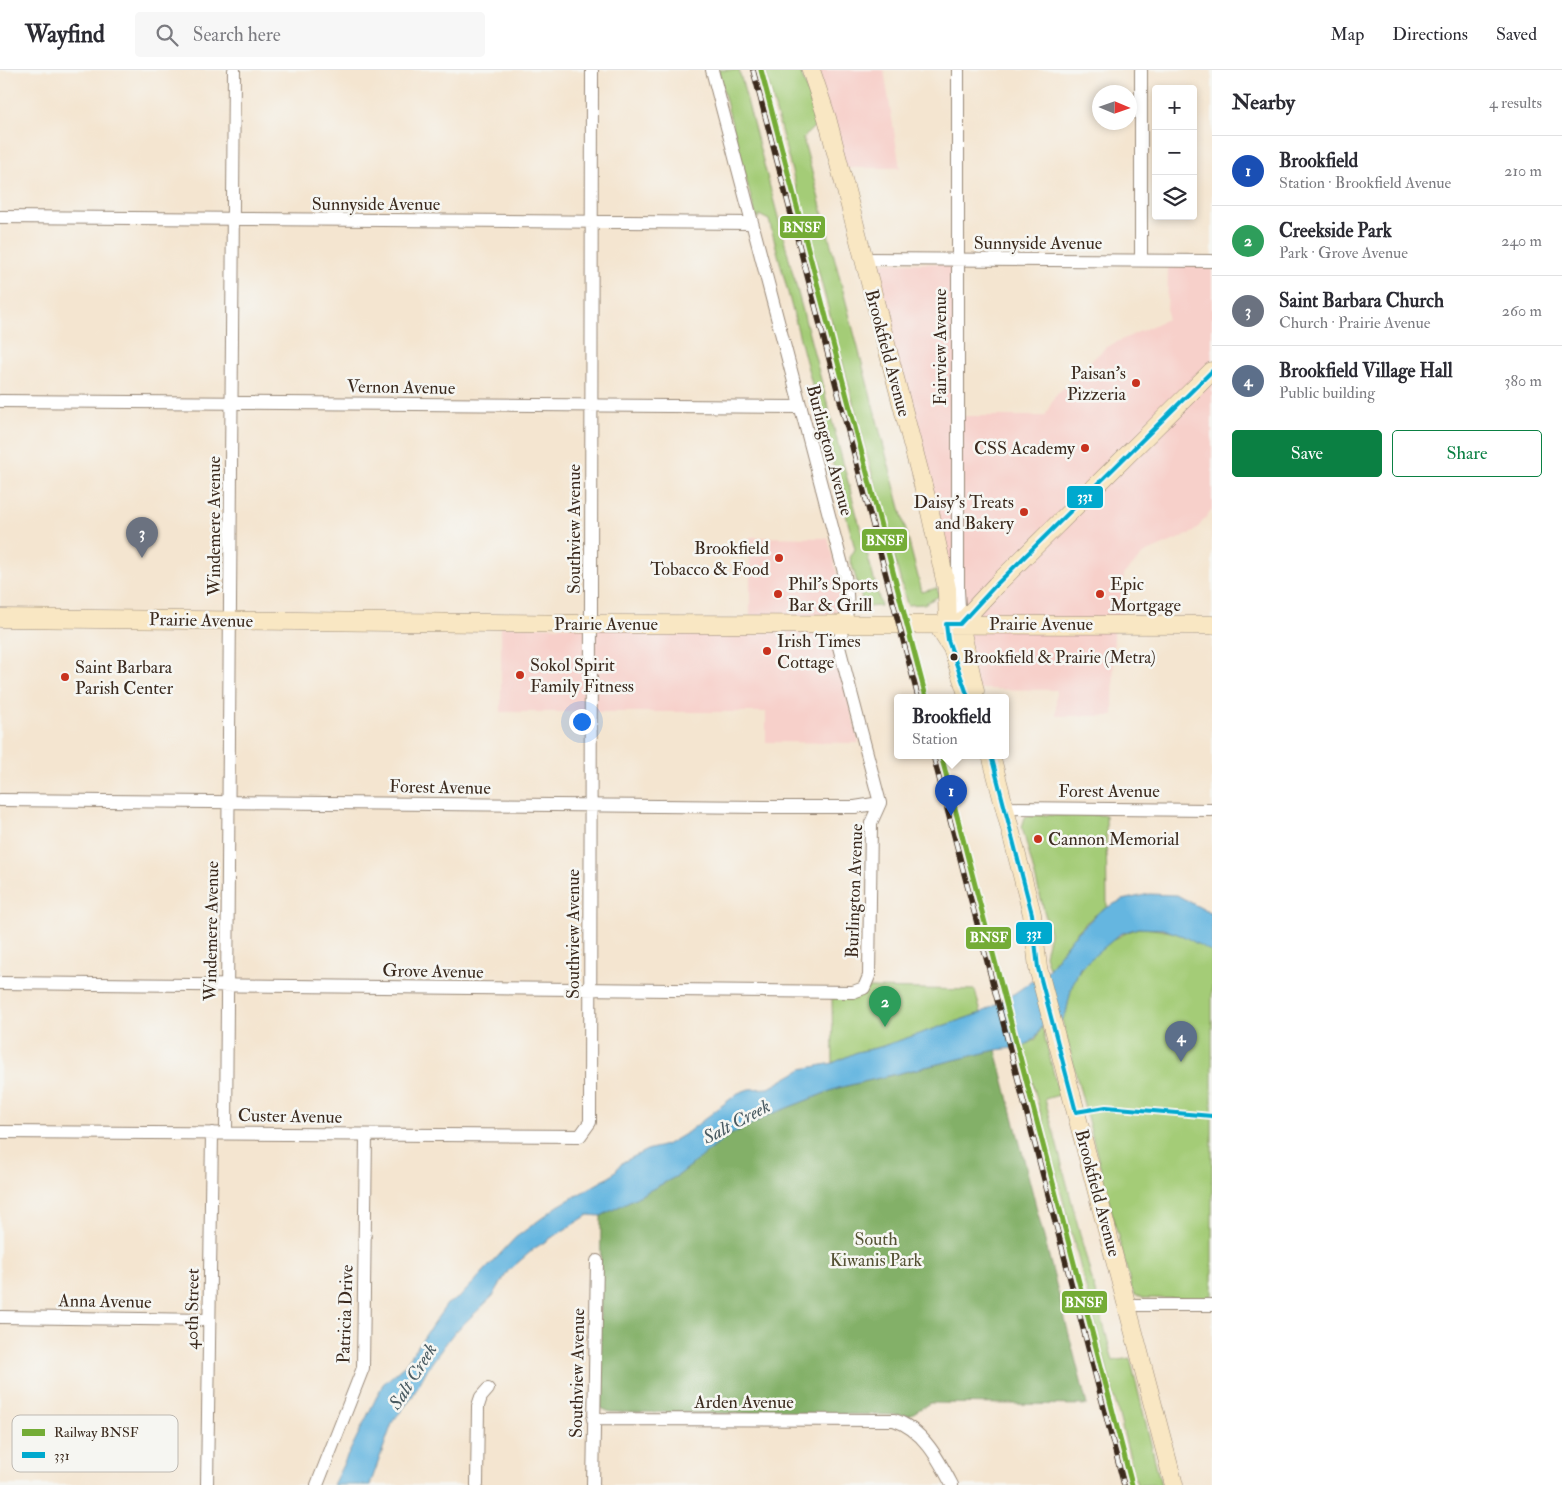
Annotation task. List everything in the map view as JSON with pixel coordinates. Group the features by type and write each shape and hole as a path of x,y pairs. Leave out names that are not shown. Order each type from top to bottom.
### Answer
{"street":[{"name":"Windemere Avenue","path":"226,1133 230,802 234,70"},
{"name":"Southview Avenue","path":"580,1136 590,1122 592,70"},
{"name":"Burlington Avenue","path":"712,70 845,576 849,604 846,624 838,642 880,803 871,823 869,976 864,988"},
{"name":"Brookfield Avenue","path":"811,70 827,118 930,512 948,595 947,628 967,694"},
{"name":"Fairview Avenue","path":"947,628 958,590 958,70"},
{"path":"1141,70 1141,260"},
{"name":"Sunnyside Avenue","path":"0,217 751,223"},
{"name":"Sunnyside Avenue","path":"864,259 1212,261"},
{"path":"947,628 992,588 1212,371"},
{"name":"Vernon Avenue","path":"0,401 801,408"},
{"name":"Prairie Avenue","path":"0,618 591,624 846,624 947,628 1212,625"},
{"name":"Brookfield Avenue","path":"947,628 976,694"},
{"name":"Brookfield Avenue","path":"992,759 1032,914 1038,968 1174,1485"},
{"name":"Forest Avenue","path":"0,800 855,807 880,803"},
{"name":"Forest Avenue","path":"1006,808 1212,810"},
{"name":"Grove Avenue","path":"0,983 853,992 864,988"},
{"name":"Custer Avenue","path":"0,1132 580,1136"},
{"name":"40th Street","path":"207,1485 212,1133"},
{"name":"Patricia Drive","path":"317,1485 363,1368 366,1135"},
{"name":"Southview Avenue","path":"593,1485 597,1261"},
{"path":"1128,1305 1212,1305"},
{"name":"Anna Avenue","path":"0,1318 209,1320"},
{"path":"477,1485 478,1406 481,1397 488,1388"},
{"name":"Arden Avenue","path":"594,1419 894,1420 906,1424 916,1432 932,1451 952,1485"}],"shaded area":[{"path":"813,70 884,70 900,168 838,168"},
{"path":"863,262 959,264 961,416 1045,416 1055,396 1106,347 1167,319 1168,263 1212,263 1212,510 1194,532 1145,553 1124,574 1122,629 1114,629 1113,716 1056,716 1056,690 977,689"},
{"path":"750,537 828,538 845,605 837,617 750,615"},
{"path":"501,626 832,629 859,743 766,742 766,712 501,712"}],"green space":[{"path":"718,70 739,70 881,606 867,607 863,603 850,558 855,549 769,220 759,215 758,219 756,217"},
{"path":"765,70 800,70 817,121 815,122 816,125 803,138 922,592 937,588 939,596 924,604 907,605"},
{"path":"1031,815 1106,815 1107,908 1082,927 1049,968 1045,955 1050,933 1022,827 1025,817"},
{"path":"1138,928 1187,937 1212,952 1212,1299 1143,1298 1135,1295 1132,1290 1062,1020 1072,986 1082,967 1098,950 1108,943"},
{"path":"870,988 975,990 981,1013 880,1047 857,1052 833,1063 832,996"},
{"path":"1042,1026 1059,1095 1045,1099 1113,1361 1130,1358 1161,1485 1137,1485 1023,1046 1036,1039"},
{"name":"South Kiwanis Park","path":"996,1050 1087,1405 930,1403 910,1415 610,1412 601,1408 599,1403 601,1216 679,1175 728,1136 769,1115 838,1088"}],"water":[{"name":"Salt Creek","path":"1149,894 1177,895 1212,914 1212,952 1183,936 1163,929 1138,928 1120,934 1080,968 1072,986 1066,1013 1062,1020 1042,1026 1034,1039 1024,1046 996,1050 838,1088 769,1115 728,1136 679,1175 601,1216 588,1215 535,1248 508,1271 493,1296 452,1335 428,1368 411,1399 393,1421 370,1485 333,1485 383,1384 404,1366 447,1304 460,1297 515,1238 558,1206 611,1176 623,1162 647,1150 666,1145 688,1132 738,1093 749,1089 769,1088 802,1069 833,1063 857,1052 880,1047 981,1013 1015,993 1049,969 1072,938 1100,911 1122,900"}],"railway":[{"path":"753,70 917,694"},
{"path":"934,759 1124,1485"}],"rail line":[{"name":"BNSF","path":"761,70 925,694"},
{"name":"BNSF","path":"942,759 1132,1485"}],"transit line":[{"name":"331","path":"960,624 996,585 1212,371"},
{"name":"331","path":"960,624 946,624 948,640 967,694"},
{"name":"331","path":"992,759 1032,914 1038,968 1076,1112"},
{"name":"331","path":"1076,1112 1106,1107 1212,1116"}],"place":[{"name":"Paisan's Pizzeria","path":"1136,383"},
{"name":"CSS Academy","path":"1085,448"},
{"name":"Daisy's Treats and Bakery","path":"1024,512"},
{"name":"Saint Barbara Church","path":"142,558"},
{"name":"Brookfield Tobacco & Food","path":"779,558"},
{"name":"Phil's Sports Bar & Grill","path":"778,594"},
{"name":"Epic Mortgage","path":"1100,594"},
{"name":"Irish Times Cottage","path":"767,651"},
{"name":"Brookfield & Prairie (Metra)","path":"954,657"},
{"name":"Sokol Spirit Family Fitness","path":"520,675"},
{"name":"Saint Barbara Parish Center","path":"65,677"},
{"name":"Brookfield","path":"951,816"},
{"name":"Cannon Memorial","path":"1038,839"},
{"name":"Creekside Park","path":"885,1027"},
{"name":"Brookfield Village Hall","path":"1181,1062"}]}
